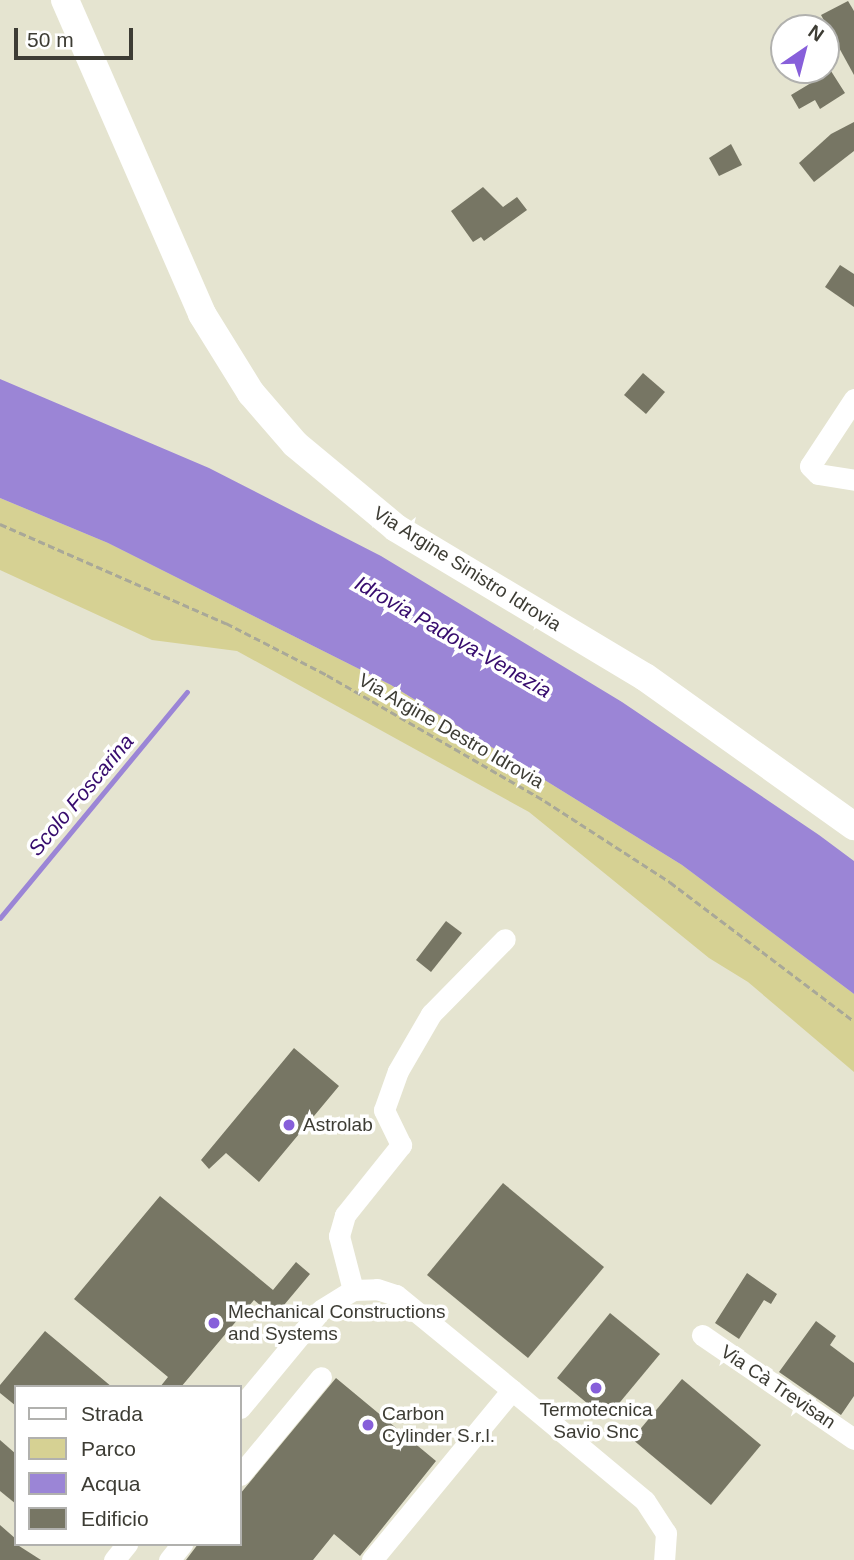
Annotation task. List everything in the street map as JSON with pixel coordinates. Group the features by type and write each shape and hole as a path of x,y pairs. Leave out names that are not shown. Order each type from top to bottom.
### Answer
{"main road":[{"name":"Via Argine Sinistro Idrovia","path":"65,0 202,314 251,393 295,444 396,528 645,677 854,826"}],"street":[{"path":"854,399 810,466 818,474 854,480"},
{"path":"353,1290 339,1236 345,1216 401,1146 384,1110 398,1071 431,1014 505,939"},
{"path":"242,1406 321,1310 353,1290 377,1289 396,1296 645,1501 666,1533 664,1560"},
{"name":"Via Cà Trevisan","path":"702,1335 854,1439"},
{"path":"242,1473 321,1377"},
{"path":"372,1560 512,1390"},
{"path":"114,1560 125,1546"},
{"path":"169,1560 180,1546"}],"path":[{"name":"Via Argine Destro Idrovia","path":"0,524 226,623 327,675 545,801 670,882 854,1021"}],"green space":[{"path":"0,498 108,543 391,685 682,865 854,994 854,1072 748,982 709,958 529,812 237,651 152,640 0,570"}],"water":[{"name":"Idrovia Padova-Venezia","path":"0,379 209,468 381,556 622,702 819,835 854,861 854,994 682,865 391,685 108,543 0,498"}],"building":[{"path":"848,1 854,11 854,75 840,50 840,14 823,14"},
{"path":"809,84 839,84 845,93 820,109 815,100 799,109 791,95"},
{"path":"854,122 854,151 814,182 799,163 831,134"},
{"path":"731,144 742,165 719,176 709,158"},
{"path":"483,187 503,207 517,197 527,210 484,241 481,237 473,242 451,211"},
{"path":"840,265 854,274 854,307 825,287"},
{"path":"643,373 665,392 646,414 624,395"},
{"path":"446,921 462,933 431,972 416,960"},
{"path":"294,1048 339,1086 259,1182 226,1153 209,1169 201,1160"},
{"path":"503,1183 604,1267 528,1358 427,1275"},
{"path":"160,1196 273,1290 296,1262 310,1274 274,1317 254,1300 183,1385 162,1385 168,1377 74,1299"},
{"path":"747,1273 777,1294 771,1304 764,1300 739,1339 715,1323"},
{"path":"610,1313 660,1354 606,1419 557,1378"},
{"path":"816,1321 836,1336 830,1345 854,1363 854,1396 841,1415 779,1372"},
{"path":"45,1331 110,1385 14,1385 14,1404 0,1393 0,1385"},
{"path":"336,1378 436,1461 360,1556 334,1534 313,1560 186,1560 196,1546 242,1546 242,1492"},
{"path":"682,1379 761,1445 711,1505 632,1439"},
{"path":"0,1440 14,1452 14,1502 0,1491"},
{"path":"0,1525 14,1537 14,1546 19,1546 41,1560 0,1560"}],"waterway":[{"name":"Scolo Foscarina","path":"0,918 187,692"}],"place":[{"name":"Astrolab","path":"289,1125"},
{"name":"Mechanical Constructions and Systems","path":"214,1323"},
{"name":"Termotecnica Savio Snc","path":"596,1388"},
{"name":"Carbon Cylinder S.r.l.","path":"368,1425"}]}
